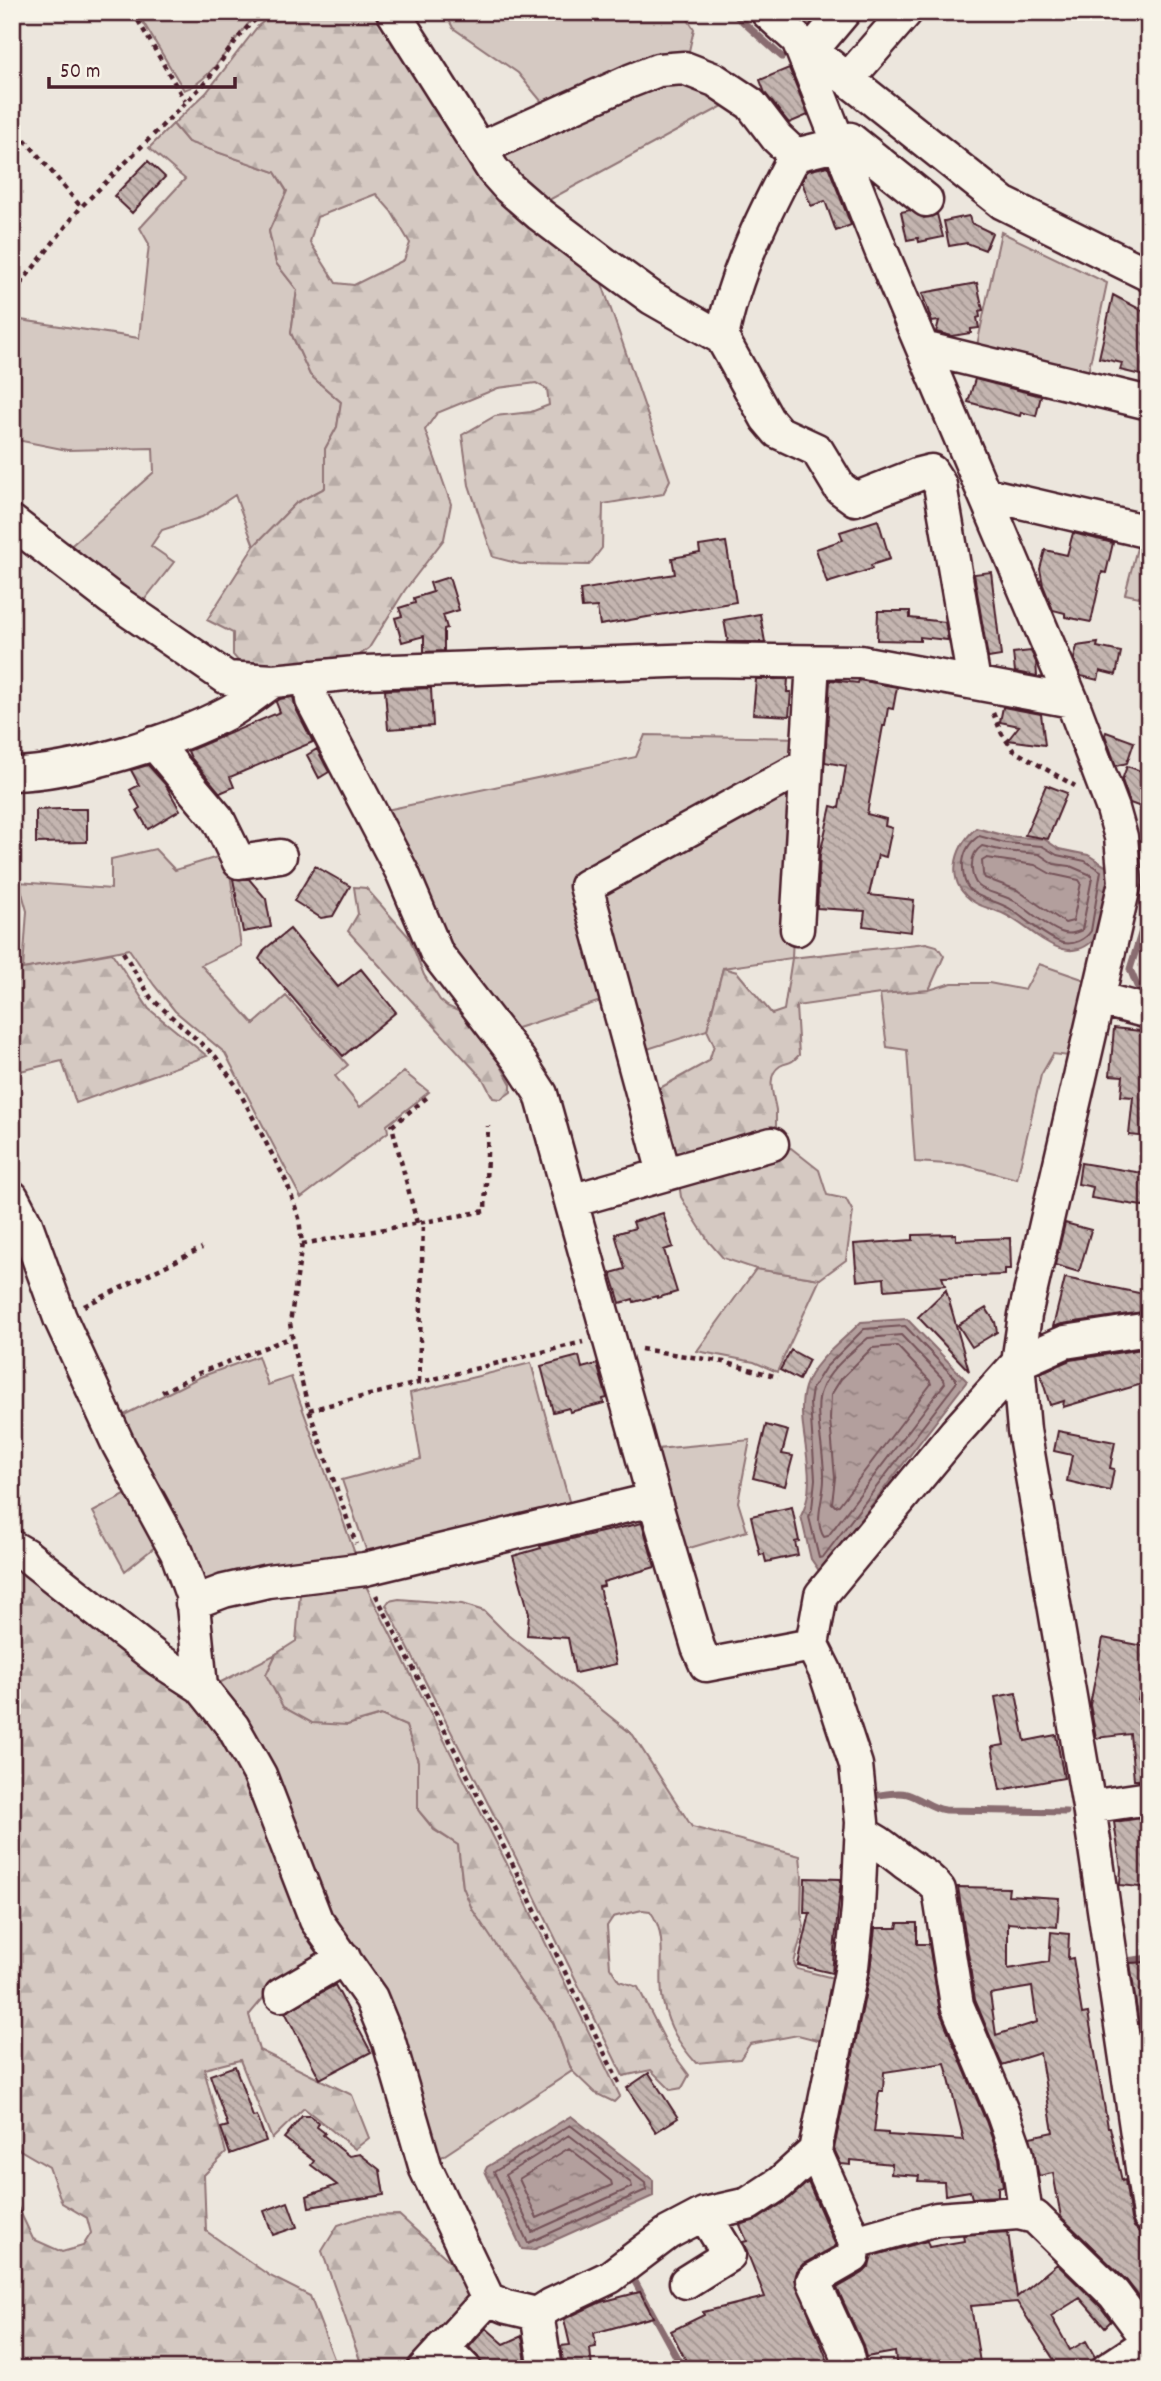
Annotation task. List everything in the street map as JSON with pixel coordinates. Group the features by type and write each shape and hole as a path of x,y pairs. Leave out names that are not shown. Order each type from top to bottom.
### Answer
{"street":[{"path":"393,12 493,170 509,188 539,214 652,298 722,338 767,419 778,432 817,450 840,488 855,499 931,471 940,485 977,683"},
{"path":"767,12 1003,203 1149,275"},
{"path":"805,45 844,12"},
{"path":"848,79 906,12"},
{"path":"805,45 840,145 1072,701 1137,879 1100,999 1025,1315 1018,1363 1024,1430 1089,1807 1149,2216"},
{"path":"481,148 630,81 658,71 684,68 715,80 751,104 777,138 795,155"},
{"path":"795,155 840,145 850,139 926,200"},
{"path":"722,338 728,307 744,261 795,155"},
{"path":"923,348 1149,403"},
{"path":"986,494 1149,532"},
{"path":"12,522 112,599 227,678 273,681 366,672 697,660 860,662 1072,701"},
{"path":"797,929 813,662"},
{"path":"310,677 312,700 403,874 437,954 519,1060 541,1094 655,1503 698,1647 706,1665 812,1645"},
{"path":"12,774 32,774 93,761 154,743 229,711 273,681"},
{"path":"154,743 218,819 239,862 280,856"},
{"path":"664,1173 586,886 805,766"},
{"path":"1100,999 1149,1012"},
{"path":"570,1201 772,1144"},
{"path":"12,1197 26,1224 60,1318 119,1446 177,1553 192,1603 201,1686"},
{"path":"850,2369 846,2352 814,2280 853,2257 855,2242 815,2151 852,1967 861,1833 856,1765 825,1671 812,1645 821,1595 955,1433 1018,1363 1065,1342 1149,1329"},
{"path":"192,1603 224,1591 268,1581 365,1569 635,1504 655,1503"},
{"path":"12,1547 26,1555 159,1660 201,1686 233,1727 260,1775 316,1920 376,2009 389,2042 426,2169 488,2300 537,2314 610,2277 668,2233 704,2214 748,2204 780,2183 815,2151"},
{"path":"1089,1807 1149,1798"},
{"path":"861,1833 878,1840 905,1863 931,1878 939,1890 957,2005 1017,2154 1026,2215"},
{"path":"281,1995 344,1958"},
{"path":"855,2242 937,2219 1018,2213 1035,2217 1114,2294 1149,2341 1108,2369"},
{"path":"686,2282 729,2255 704,2214"},
{"path":"465,2369 433,2358 488,2300"},
{"path":"537,2314 546,2369"}],"path":[{"path":"133,12 185,101"},
{"path":"12,302 19,286 82,207 219,67 239,37 266,12"},
{"path":"12,124 82,207"},
{"path":"977,683 1002,734 1013,750 1113,808"},
{"path":"123,952 151,998 216,1057 237,1087 287,1183 299,1218 302,1244 290,1323 292,1338 309,1410 365,1569 619,2083"},
{"path":"419,1382 420,1223 392,1126 430,1095"},
{"path":"302,1244 485,1211 488,1126"},
{"path":"60,1318 202,1248"},
{"path":"162,1392 200,1373 292,1338"},
{"path":"309,1410 419,1382 610,1342 724,1362 778,1377"}],"green space":[{"path":"137,12 260,12 215,67 195,85 184,90"},
{"path":"377,12 477,163 598,272 670,480 663,494 603,504 602,548 589,565 520,564 493,557 469,485 462,435 495,416 531,412 549,405 547,389 536,383 498,388 437,413 425,430 451,504 444,539 405,590 369,648 354,659 245,669 233,655 233,633 207,620 254,546 296,503 325,488 325,449 337,427 341,402 310,375 291,333 297,290 276,263 269,231 287,191 275,172 188,142 173,124 206,93 258,26 274,13","holes":["376,194 391,211 410,243 404,260 354,285 336,283 310,242 317,217"]},
{"path":"445,12 683,12 694,29 686,64 551,113 518,73 453,28"},
{"path":"672,74 734,100 538,206 494,149"},
{"path":"173,124 188,142 275,172 287,192 269,231 276,263 297,290 291,333 310,375 341,402 337,427 325,449 325,488 296,503 254,546 235,495 202,517 162,530 151,546 174,562 138,608 64,552 154,472 153,448 67,450 12,439 14,319 139,338 149,244 140,228 185,179 149,148"},
{"path":"1001,232 1107,283 1087,378 976,350"},
{"path":"1139,540 1149,542 1149,599 1125,594"},
{"path":"645,735 802,738 800,764 592,875 610,998 505,1032 445,958 377,812 636,757"},
{"path":"800,777 792,958 723,968 707,1030 635,1053 596,888"},
{"path":"155,849 175,870 227,854 241,946 201,965 254,1024 286,996 348,1065 335,1076 360,1107 404,1072 429,1092 387,1125 388,1132 301,1198 225,1053 175,1011 129,949 23,969 27,911 19,882 111,889 111,859"},
{"path":"354,887 366,888 409,937 424,975 440,1000 462,1013 486,1039 511,1084 511,1092 501,1099 493,1098 483,1079 348,931 358,914"},
{"path":"926,943 937,946 944,956 929,990 796,1006 799,1055 775,1070 772,1081 776,1133 673,1165 657,1102 660,1088 709,1061 714,1045 707,1030 723,968 737,972 772,1014 784,1010 792,958"},
{"path":"112,953 149,1009 207,1056 76,1103 62,1061 12,1073 12,971"},
{"path":"1039,964 1091,982 1077,1057 1053,1054 1041,1075 1017,1179 964,1165 915,1162 907,1050 887,1047 880,994 929,990 952,983 989,983 1025,990"},
{"path":"791,1148 819,1170 827,1195 846,1199 853,1212 846,1260 820,1279 756,1269 723,1258 709,1242 681,1197 679,1183 772,1151"},
{"path":"756,1269 820,1279 777,1372 754,1362 697,1351"},
{"path":"258,1356 268,1385 291,1377 358,1562 202,1594 120,1417 200,1377"},
{"path":"531,1363 572,1512 370,1561 342,1480 421,1459 410,1393"},
{"path":"750,1440 738,1502 747,1531 676,1552 647,1450"},
{"path":"134,1490 161,1542 125,1571 93,1512"},
{"path":"12,1554 201,1706 257,1796 330,1958 274,1985 249,2015 259,2050 352,2095 369,2138 355,2149 304,2108 272,2139 240,2060 204,2069 226,2153 204,2175 206,2231 270,2276 310,2296 338,2369 12,2369 12,2203 16,2203 33,2239 62,2252 83,2246 91,2233 87,2218 62,2203 49,2167 12,2143"},
{"path":"362,1578 508,1866 620,2096 614,2102 595,2093 572,2071 553,2022 522,1984 472,1909 463,1887 458,1845 434,1829 418,1810 418,1761 406,1726 381,1715 347,1725 312,1723 283,1707 266,1675 276,1654 296,1641 301,1582"},
{"path":"399,1599 462,1604 484,1611 505,1632 633,1735 692,1827 800,1856 801,1913 804,1926 794,1963 797,1969 833,1978 837,1982 830,2037 817,2040 798,2035 750,2044 740,2059 696,2063 668,2020 662,1991 660,1932 650,1911 642,1910 613,1917 607,1926 610,1967 619,1981 638,1987 669,2048 689,2075 682,2088 671,2090 651,2070 623,2076 515,1856 386,1605 389,1601"},
{"path":"276,1654 266,1675 347,1725 381,1715 406,1726 418,1761 418,1810 434,1830 458,1845 463,1887 522,1984 553,2022 572,2071 434,2162 245,1725 219,1683"},
{"path":"399,2215 465,2275 475,2301 412,2369 363,2369 322,2251 338,2225 365,2216"}],"water":[{"path":"976,828 1006,836 1044,839 1059,849 1088,855 1110,869 1098,935 1086,946 1074,950 1062,949 1038,937 1004,914 977,904 965,894 959,885 955,865 962,845"},
{"path":"907,1319 967,1381 820,1572 811,1559 801,1516 809,1485 802,1418 805,1387 821,1360 861,1322"},
{"path":"571,2116 653,2180 653,2196 533,2250 522,2249 485,2171 487,2167"}],"building":[{"path":"789,68 808,115 789,123 765,93 760,80"},
{"path":"148,161 165,177 132,213 114,196"},
{"path":"828,166 851,225 836,231 825,201 811,206 802,182 807,171"},
{"path":"910,210 924,218 937,214 943,237 919,242 918,238 907,240 901,212"},
{"path":"969,216 971,223 992,233 985,250 967,243 949,246 944,221"},
{"path":"977,283 983,310 979,311 980,317 977,318 979,328 971,329 971,333 952,336 936,332 939,321 932,322 922,293"},
{"path":"1113,295 1149,314 1149,377 1120,370 1122,363 1099,358"},
{"path":"975,379 1041,396 1036,416 1021,412 1020,416 968,402"},
{"path":"878,520 890,559 871,565 872,569 827,583 816,549 843,540 840,532"},
{"path":"1073,533 1113,543 1106,573 1102,572 1091,622 1065,617 1065,613 1053,610 1043,585 1040,569 1045,550 1067,555"},
{"path":"726,542 736,602 600,625 597,607 582,608 580,590 675,574 672,558 700,553 699,546"},
{"path":"991,572 1001,656 988,658 974,574"},
{"path":"449,577 459,610 443,615 447,628 444,629 444,651 424,652 424,636 402,642 395,618 402,616 399,608 415,603 414,598 433,592 430,583"},
{"path":"878,611 910,611 910,618 945,622 948,640 920,637 920,641 877,640"},
{"path":"760,614 765,642 728,642 724,620"},
{"path":"1098,643 1097,647 1121,652 1116,675 1100,671 1098,680 1081,676 1074,659 1077,646"},
{"path":"1031,651 1036,662 1037,676 1015,672 1013,653"},
{"path":"756,679 788,679 787,692 791,692 789,716 753,714"},
{"path":"830,680 858,683 859,680 897,687 893,709 888,708 883,726 867,814 886,819 885,826 892,828 886,857 878,855 869,895 914,900 911,932 863,926 865,911 817,908 820,854 831,806 839,808 846,766 825,762"},
{"path":"431,688 433,726 388,729 385,690"},
{"path":"293,697 296,709 313,742 230,777 234,787 220,793 188,751 280,712 276,702"},
{"path":"1003,707 1041,714 1045,745 1008,740 1019,726 1000,722"},
{"path":"1106,732 1134,742 1127,763 1116,766"},
{"path":"317,749 329,772 319,778 307,755"},
{"path":"148,765 165,784 180,810 148,829 130,790 139,785 131,770"},
{"path":"1127,766 1149,774 1149,810 1130,803 1122,780"},
{"path":"1046,785 1067,793 1048,839 1025,835"},
{"path":"87,809 87,842 36,843 36,810"},
{"path":"315,866 350,886 333,916 321,918 294,901"},
{"path":"233,879 249,879 266,899 271,927 243,932"},
{"path":"290,929 338,987 361,969 396,1012 343,1056 259,959 265,949"},
{"path":"1114,1028 1149,1032 1149,1137 1129,1135 1133,1097 1121,1096 1123,1076 1110,1075"},
{"path":"1081,1163 1149,1174 1149,1207 1091,1198 1093,1187 1078,1184"},
{"path":"663,1213 673,1247 664,1250 677,1292 657,1298 634,1302 633,1299 620,1303 611,1273 625,1269 615,1234 635,1228 633,1222"},
{"path":"1065,1223 1091,1230 1079,1272 1055,1265"},
{"path":"956,1234 956,1240 1010,1238 1011,1269 1005,1269 1005,1275 942,1277 945,1285 885,1290 884,1278 857,1281 854,1244 913,1240 913,1235"},
{"path":"1065,1278 1149,1295 1149,1311 1053,1327"},
{"path":"946,1290 969,1371 918,1317"},
{"path":"986,1308 995,1322 997,1332 972,1347 958,1325"},
{"path":"1149,1348 1149,1382 1063,1407 1064,1401 1050,1405 1040,1373 1070,1360"},
{"path":"791,1350 809,1360 799,1380 780,1370"},
{"path":"579,1356 582,1368 597,1364 607,1398 603,1399 604,1403 570,1412 569,1408 553,1412 541,1366"},
{"path":"766,1425 788,1431 782,1454 793,1456 785,1486 753,1478"},
{"path":"1058,1431 1115,1442 1110,1468 1114,1469 1110,1491 1067,1481 1072,1455 1054,1451"},
{"path":"792,1507 799,1541 795,1542 798,1555 766,1562 764,1554 760,1555 751,1516"},
{"path":"642,1523 655,1567 603,1582 604,1586 599,1587 616,1664 575,1673 568,1638 527,1635 529,1613 513,1556 541,1548 540,1546"},
{"path":"1103,1638 1149,1647 1138,1701 1149,1700 1149,1780 1134,1780 1130,1734 1096,1738 1090,1705"},
{"path":"1016,1693 1025,1741 1056,1735 1064,1778 1000,1790 992,1747 1004,1745 995,1697"},
{"path":"1149,1817 1149,1888 1120,1885 1121,1869 1114,1822"},
{"path":"805,1878 841,1879 832,1973 798,1965 810,1913 804,1913"},
{"path":"958,1887 1009,1888 1008,1895 1059,1898 1057,1927 1008,1923 1008,1969 1049,1962 1051,1932 1069,1934 1068,1959 1073,1958 1082,2014 1088,2013 1108,2127 1122,2181 1125,2180 1131,2219 1140,2232 1149,2288 1149,2310 1127,2281 1061,2217 1053,2173 1039,2176 1030,2137 1053,2132 1040,2053 1002,2065 975,2000","holes":["1032,1987 1037,2022 996,2035 990,1994"]},
{"path":"898,1923 917,1923 917,1944 929,1944 940,2012 999,2158 1003,2186 998,2187 998,2196 972,2198 970,2191 945,2195 944,2182 918,2181 919,2176 891,2174 892,2164 851,2160 851,2165 841,2164 834,2149 870,1971 875,1928 897,1928","holes":["945,2063 964,2140 874,2132 879,2091 883,2091 884,2072"]},
{"path":"1149,1962 1149,2024 1139,2024 1130,1963"},
{"path":"335,1985 371,2052 320,2079 285,2012"},
{"path":"235,2066 253,2117 257,2116 266,2141 230,2154 221,2128 228,2126 210,2075"},
{"path":"649,2073 678,2118 656,2132 627,2088"},
{"path":"302,2116 310,2116 319,2123 317,2127 325,2133 323,2135 349,2156 360,2154 380,2170 384,2195 309,2207 307,2196 337,2185 311,2165 314,2161 284,2138"},
{"path":"808,2182 836,2246 803,2264 795,2279 831,2369 690,2369 671,2331 704,2315 703,2312 765,2297 743,2242 747,2241 740,2225 758,2219 790,2198"},
{"path":"288,2202 297,2227 273,2235 264,2211"},
{"path":"1008,2232 1017,2297 1057,2264 1100,2306 1111,2321 1105,2327 1080,2298 1051,2316 1070,2350 1086,2341 1095,2357 1091,2364 1083,2369 1039,2369 1054,2360 1017,2302 971,2306 981,2369 897,2369 895,2352 866,2357 837,2288 863,2273 869,2267 872,2256 927,2241 929,2247 964,2241 963,2235"},
{"path":"640,2292 653,2317 594,2333 596,2347 590,2348 592,2369 564,2369 561,2346 570,2345 564,2319 601,2302"},
{"path":"486,2328 504,2344 522,2336 527,2369 483,2369 478,2357 469,2347"}],"waterway":[{"path":"732,12 782,57"},
{"path":"809,25 819,12"},
{"path":"1149,908 1130,969 1137,986 1149,989"},
{"path":"871,1793 872,1796 907,1794 945,1810 1066,1812"},
{"path":"1125,1954 1126,1961 1149,1958"},
{"path":"633,2278 683,2369"}]}
